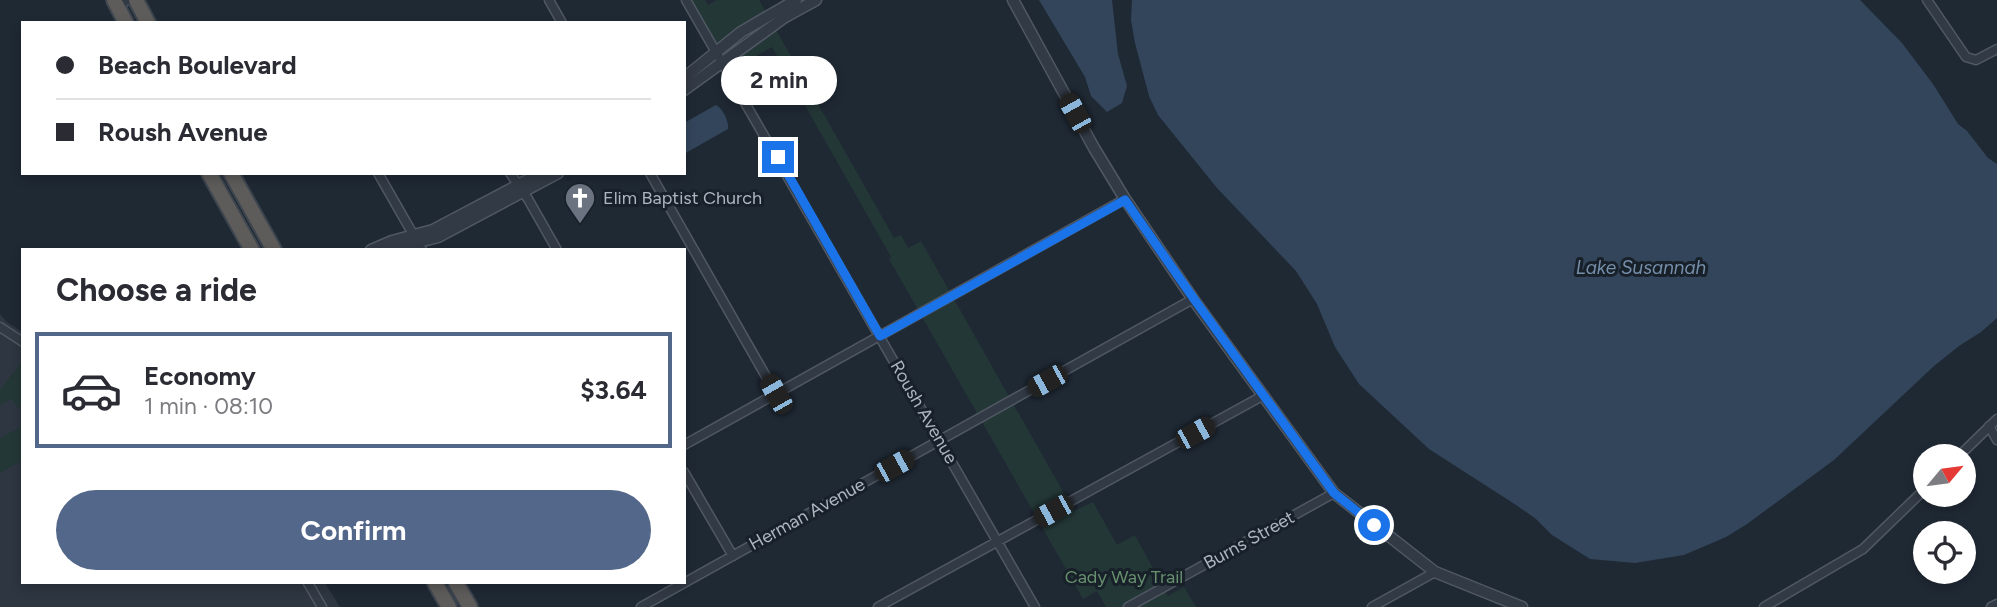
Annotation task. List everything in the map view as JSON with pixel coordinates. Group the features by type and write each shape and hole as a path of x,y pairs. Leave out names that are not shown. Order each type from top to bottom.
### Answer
{"highway":[{"path":"136,0 147,21"},
{"path":"119,2 126,21"},
{"path":"210,175 251,248"},
{"path":"232,175 273,248"},
{"path":"437,584 449,607"},
{"path":"457,584 470,607"}],"street":[{"path":"549,0 561,21"},
{"name":"Roush Avenue","path":"686,0 1035,607"},
{"path":"686,76 760,19 796,0"},
{"path":"686,89 785,17 816,0"},
{"path":"1013,0 1125,200 1334,493 1435,572 1522,607"},
{"path":"1927,0 1966,57 1976,60 1997,49"},
{"path":"379,175 417,243"},
{"path":"511,175 557,248"},
{"path":"521,189 538,175"},
{"path":"396,248 445,234 521,189 553,175"},
{"path":"651,175 776,394"},
{"path":"686,444 1125,200"},
{"path":"384,248 417,243"},
{"name":"Herman Avenue","path":"686,582 1194,299"},
{"path":"0,327 21,341"},
{"path":"878,607 1264,396"},
{"path":"1971,444 1997,419"},
{"path":"1989,426 1997,440"},
{"path":"686,475 733,556"},
{"name":"Burns Street","path":"1128,607 1334,493"},
{"path":"1764,607 1863,549 1913,501"},
{"path":"1372,607 1435,572"},
{"path":"309,584 322,607"},
{"name":"Herman Avenue","path":"641,607 682,584"},
{"path":"1991,607 1997,604"}],"shaded area":[{"path":"0,314 21,331 21,584 326,584 340,607 0,607"}],"green space":[{"name":"Cady Way Trail","path":"689,0 705,0 708,5 717,0 759,0 894,238 901,235 908,248 921,241 1074,511 1093,502 1117,545 1135,535 1168,596 1184,587 1196,607 1106,607 1097,591 1083,599 889,259 891,257 772,47 729,71"},
{"path":"21,363 21,406 18,408 12,399 0,405 0,390"},
{"path":"21,427 21,461 0,473 0,438"}],"water":[{"path":"1039,0 1112,0 1118,54 1127,86 1122,103 1107,112 1091,96 1085,77"},
{"name":"Lake Susannah","path":"1132,0 1860,0 1902,43 1933,84 1958,124 1967,131 1988,158 1997,164 1997,318 1934,366 1834,460 1726,537 1684,555 1635,563 1590,559 1552,535 1516,505 1429,449 1359,384 1335,347 1317,304 1296,271 1217,188 1158,115 1149,96 1135,43 1131,20"},
{"path":"716,105 728,122 728,129 686,153 686,122"}],"place":[{"name":"Elim Baptist Church","path":"580,225"}],"route":[{"path":"778,157 880,336 1125,200 1334,493 1374,525"}]}
